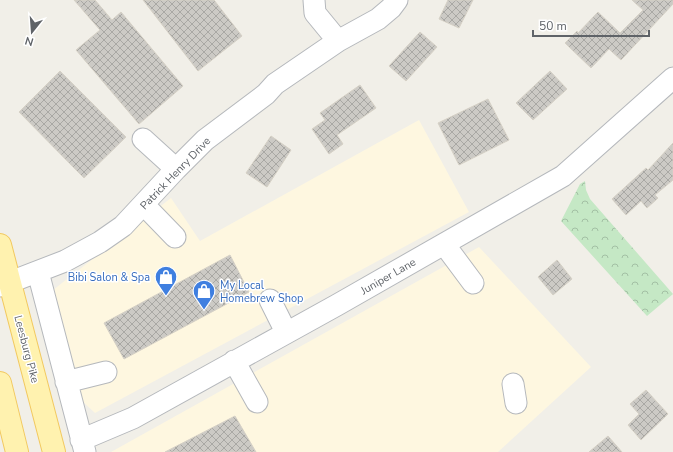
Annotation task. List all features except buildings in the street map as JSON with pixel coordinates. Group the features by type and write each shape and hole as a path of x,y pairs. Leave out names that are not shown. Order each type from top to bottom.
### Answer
{"main road":[{"name":"Leesburg Pike","path":"0,245 5,285 54,452"},
{"path":"0,383 17,452"}],"street":[{"path":"314,0 315,12 338,41"},
{"name":"Patrick Henry Drive","path":"5,285 65,261 100,242 123,226 205,140 266,94 275,84 338,41 378,19 391,8 397,0"},
{"name":"Juniper Lane","path":"83,446 563,176 673,78"},
{"path":"143,140 176,169"},
{"path":"144,205 175,237"},
{"path":"444,244 473,283"},
{"path":"38,272 83,446"},
{"path":"270,300 286,332"},
{"path":"234,361 257,402"},
{"path":"66,382 106,372"}],"shaded area":[{"path":"419,120 469,212 95,413 81,400 53,290 171,198 200,241"},
{"path":"479,247 591,367 498,452 111,452"}],"green space":[{"path":"585,181 586,190 590,199 673,294 647,316 561,221 580,184"}],"place":[{"name":"Bibi Salon & Spa","path":"166,296"},
{"name":"My Local Homebrew Shop","path":"204,310"}]}
